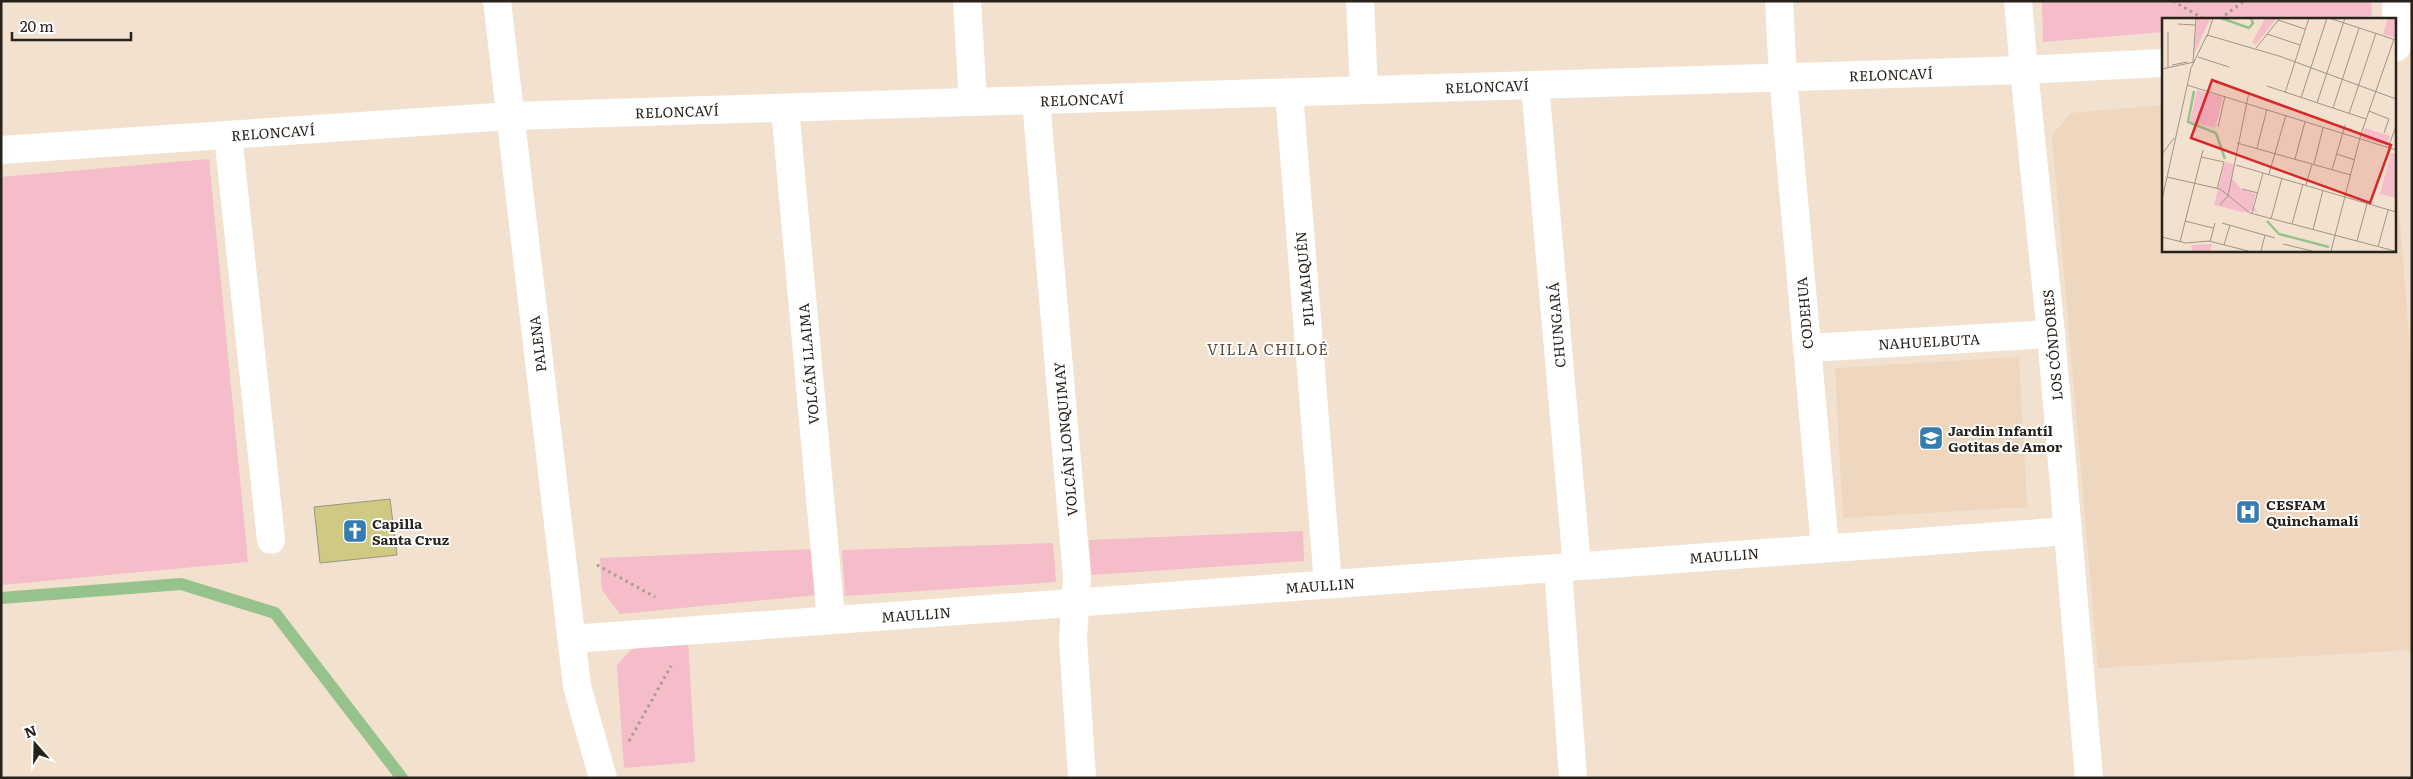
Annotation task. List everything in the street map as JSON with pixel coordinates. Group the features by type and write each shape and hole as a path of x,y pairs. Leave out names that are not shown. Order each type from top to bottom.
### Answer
{"street":[{"name":"PALENA","path":"497,1 577,686 603,778"},
{"path":"967,1 973,102"},
{"path":"1360,1 1364,90"},
{"name":"CODEHUA","path":"1779,1 1783,78 1825,548"},
{"name":"LOS CÓNDORES","path":"2018,1 2051,334 2089,778"},
{"path":"2396,1 2401,47"},
{"name":"RELONCAVÍ","path":"1,150 511,116 1783,78 2024,70 2162,63"},
{"name":"CHUNGARÁ","path":"1535,85 1567,567 1573,778"},
{"name":"PILMAIQUÉN","path":"1289,92 1328,584"},
{"name":"VOLCÁN LONQUIMAY","path":"1036,100 1077,577 1073,639 1082,778"},
{"name":"VOLCÁN LLAIMA","path":"786,108 831,620"},
{"path":"228,135 271,540"},
{"name":"NAHUELBUTA","path":"1807,348 2051,334"},
{"name":"MAULLIN","path":"572,639 2068,530"}],"path":[{"path":"2173,1 2202,18"},
{"path":"2221,18 2244,1"},
{"path":"561,544 662,601"},
{"path":"627,743 691,631"}],"shaded area":[{"path":"2042,1 2371,1 2372,16 2347,18 2162,18 2162,32 2043,42"},
{"name":"CESFAM Quinchamalí","path":"2162,105 2162,251 2396,251 2396,169 2412,373 2412,650 2098,668 2052,135 2071,113"},
{"path":"209,159 248,562 1,585 1,177"},
{"name":"Jardin Infantíl Gotitas de Amor","path":"2019,357 2027,507 1843,518 1835,368"},
{"path":"1303,531 1304,561 1091,575 1089,540"},
{"path":"1053,543 1056,582 845,596 842,550"},
{"path":"813,549 817,595 620,614 602,590 600,558"},
{"path":"688,641 695,762 624,768 617,665 635,646"}],"building":[{"name":"Capilla Santa Cruz","path":"390,499 397,555 320,563 314,507"}],"waterway":[{"path":"1,598 181,584 275,613 402,778"}],"place":[{"name":"Jardin Infantíl Gotitas de Amor","path":"1931,438"},
{"name":"CESFAM Quinchamalí","path":"2248,512"},
{"name":"Capilla Santa Cruz","path":"355,531"}],"district":[{"name":"VILLA CHILOÉ","path":"1268,348"}]}
